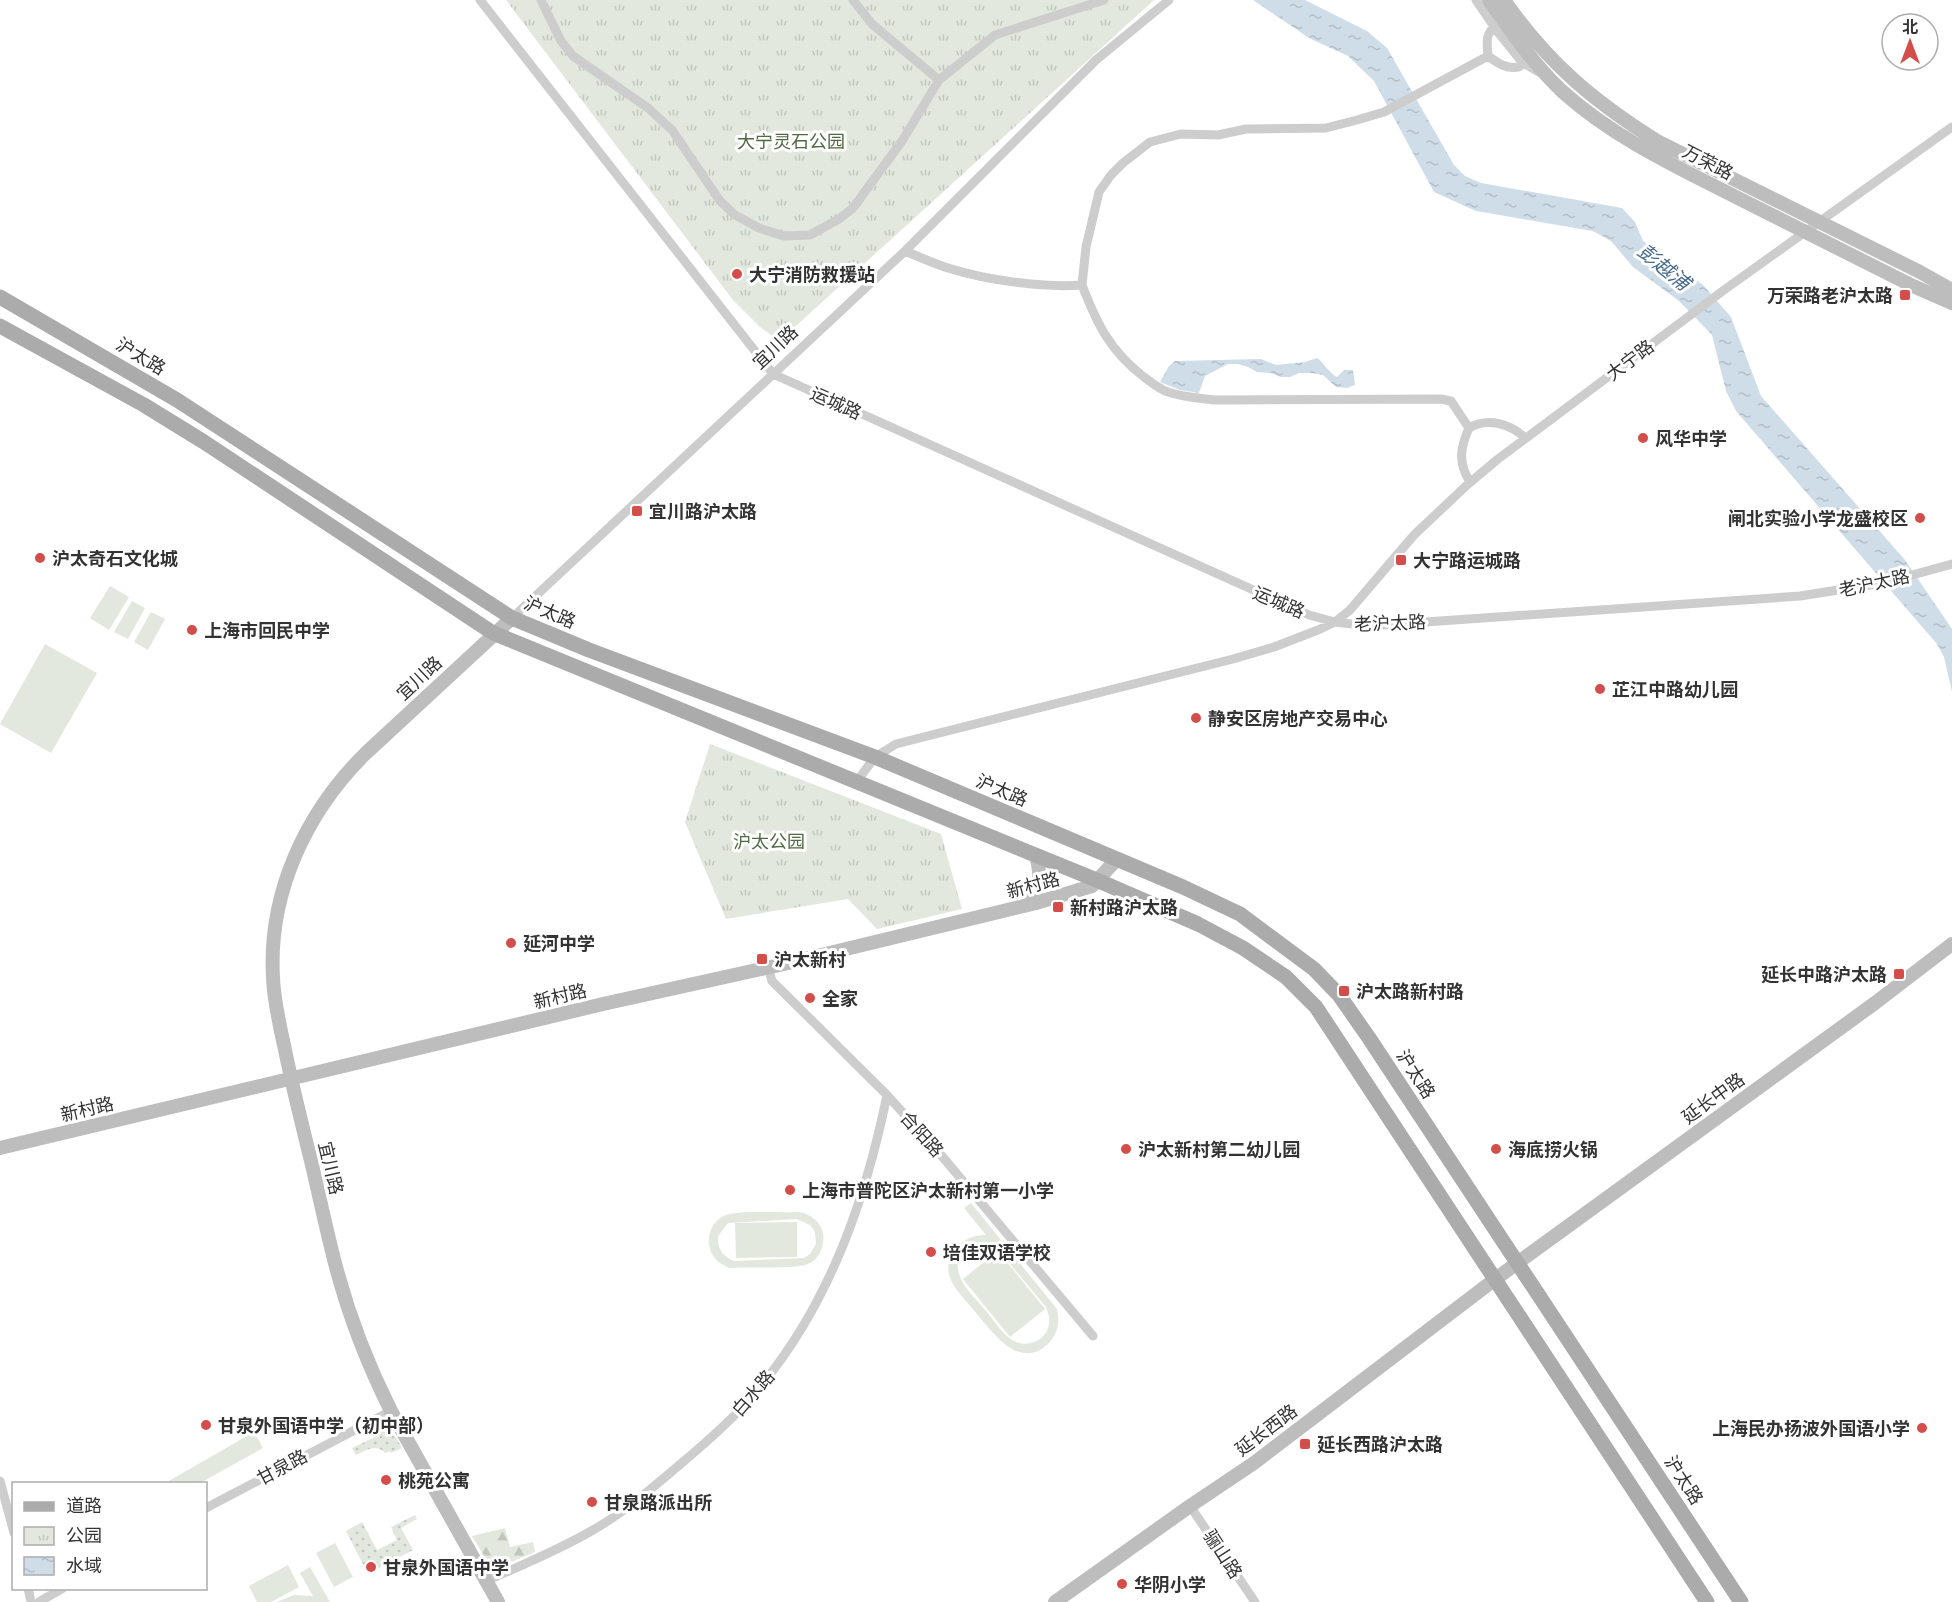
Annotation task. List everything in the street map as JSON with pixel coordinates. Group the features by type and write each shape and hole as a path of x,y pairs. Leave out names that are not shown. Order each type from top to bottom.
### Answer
{"main road":[{"name":"万荣路","path":"1489,0 1552,81 1612,129 1650,153 1952,303"},
{"name":"万荣路","path":"1504,0 1517,19 1562,70 1587,93 1619,117 1657,141 1952,290"},
{"name":"沪太路","path":"0,297 177,400 512,618 589,650 875,757 1117,859 1240,914 1314,969 1338,995 1369,1038 1741,1602"},
{"path":"0,326 144,405 204,442 493,633 512,643 1099,881 1197,924 1243,948 1286,977 1316,1008 1707,1602"},
{"name":"宜川路","path":"498,1602 391,1411 359,1338 336,1268 292,1079 274,995 273,960 279,902 296,852 325,801 350,769 493,633 512,618"},
{"path":"1029,904 1038,893 1041,874 1036,855"},
{"name":"新村路","path":"0,1148 603,1004 768,968 1084,890 1099,881 1117,859"},
{"name":"延长中路","path":"1494,1280 1875,1003 1952,944"},
{"name":"延长西路","path":"1055,1602 1254,1463 1494,1280"}],"street":[{"name":"运城路","path":"480,0 772,374 1296,610 1335,622"},
{"path":"541,0 561,41 573,56 648,108 672,130 720,201 735,215 759,228 784,236 810,235 839,219 853,208 902,141 939,80 995,35 1104,0"},
{"path":"853,0 872,24 939,80"},
{"name":"宜川路","path":"512,618 904,251 1096,60 1169,0"},
{"path":"1476,0 1522,62 1552,81"},
{"path":"1511,0 1517,19"},
{"path":"1494,27 1488,33 1488,56 1500,65 1510,68 1519,67 1522,62"},
{"path":"1469,428 1451,401 1441,399 1223,400 1190,397 1165,391 1132,368 1111,345 1097,323 1082,285 1086,247 1099,192 1123,163 1150,142 1181,134 1218,135 1246,129 1326,128 1384,112 1488,56"},
{"name":"大宁路","path":"1335,622 1357,603 1414,536 1470,482 1688,316 1952,127"},
{"path":"904,251 949,268 983,276 1062,286 1082,285"},
{"path":"1470,482 1461,464 1462,449 1469,428 1478,422 1508,426 1525,438"},
{"name":"老沪太路","path":"857,781 875,757 896,744 1274,648 1335,622 1368,626 1800,596 1883,583 1952,564"},
{"name":"合阳路","path":"768,968 772,981 887,1095 978,1198 1093,1336"},
{"name":"白水路","path":"486,1581 575,1540 622,1512 701,1447 764,1382 803,1325 836,1265 878,1142 887,1095"},
{"name":"甘泉路","path":"207,1507 391,1411"},
{"path":"0,1481 12,1526"},
{"name":"骊山路","path":"1190,1506 1255,1602"},
{"path":"39,1602 60,1590"}],"green space":[{"name":"大宁灵石公园","path":"506,0 1154,0 786,335 771,335 733,300"},
{"path":"110,586 129,597 109,630 90,618"},
{"path":"132,601 145,608 128,639 114,632"},
{"path":"151,612 165,619 148,650 134,642"},
{"path":"45,644 97,673 51,753 0,724"},
{"name":"沪太公园","path":"710,744 941,834 962,909 877,929 848,899 726,919 685,822"},
{"path":"971,1203 1057,1309 1056,1331 1049,1343 1038,1351 1018,1352 999,1339 953,1284 948,1266 954,1250 968,1239 986,1235 964,1208","holes":["983,1242 995,1246 1046,1307 1049,1324 1045,1334 1035,1342 1020,1343 1008,1337 965,1286 958,1272 960,1256 964,1250 973,1244"]},
{"path":"800,1212 817,1222 823,1233 821,1251 816,1259 808,1264 729,1268 718,1262 711,1253 710,1231 715,1223 726,1215","holes":["797,1219 810,1225 815,1232 816,1244 810,1254 804,1258 734,1261 723,1254 718,1244 718,1236 728,1223"]},
{"path":"797,1222 797,1257 736,1258 735,1223"},
{"path":"998,1251 1045,1309 1010,1337 963,1279"},
{"path":"380,1429 394,1435 402,1448 385,1453 378,1448 371,1448 356,1455 352,1448 375,1437 372,1430"},
{"path":"254,1432 263,1448 202,1482 167,1482"},
{"path":"415,1515 417,1519 401,1528 413,1550 368,1574 346,1531 362,1522 377,1550 397,1540 391,1527"},
{"path":"505,1528 510,1547 533,1542 535,1552 499,1567 490,1566 472,1536"},
{"path":"335,1543 353,1577 334,1587 316,1553"},
{"path":"288,1565 299,1587 271,1602 257,1602 249,1586"},
{"path":"310,1567 330,1602 277,1602 294,1595 313,1596 300,1573"}],"water":[{"name":"彭越浦","path":"1253,0 1305,0 1367,31 1387,48 1454,165 1465,176 1481,183 1622,208 1635,222 1643,241 1703,285 1731,317 1761,396 1905,560 1952,629 1952,692 1944,657 1937,644 1736,411 1726,391 1712,335 1679,301 1633,267 1611,241 1593,231 1476,211 1434,192 1374,81 1348,56 1309,38"},
{"path":"1317,358 1337,377 1344,370 1353,370 1355,385 1347,388 1336,387 1323,375 1299,373 1290,377 1281,377 1271,373 1257,372 1238,364 1228,364 1205,376 1199,393 1180,390 1160,382 1169,366 1175,361 1261,359 1276,365 1305,362"}],"place":[{"name":"大宁消防救援站","path":"737,274"},
{"name":"万荣路老沪太路","path":"1905,295"},
{"name":"风华中学","path":"1643,438"},
{"name":"宜川路沪太路","path":"637,511"},
{"name":"闸北实验小学龙盛校区","path":"1920,518"},
{"name":"沪太奇石文化城","path":"40,558"},
{"name":"大宁路运城路","path":"1401,560"},
{"name":"上海市回民中学","path":"192,630"},
{"name":"芷江中路幼儿园","path":"1600,689"},
{"name":"静安区房地产交易中心","path":"1196,718"},
{"name":"新村路沪太路","path":"1058,907"},
{"name":"延河中学","path":"511,943"},
{"name":"沪太新村","path":"762,959"},
{"name":"延长中路沪太路","path":"1899,974"},
{"name":"沪太路新村路","path":"1344,991"},
{"name":"全家","path":"810,998"},
{"name":"沪太新村第二幼儿园","path":"1126,1149"},
{"name":"海底捞火锅","path":"1496,1149"},
{"name":"上海市普陀区沪太新村第一小学","path":"790,1190"},
{"name":"培佳双语学校","path":"931,1252"},
{"name":"甘泉外国语中学（初中部）","path":"206,1425"},
{"name":"上海民办扬波外国语小学","path":"1922,1428"},
{"name":"延长西路沪太路","path":"1305,1444"},
{"name":"桃苑公寓","path":"386,1480"},
{"name":"甘泉路派出所","path":"592,1502"},
{"name":"甘泉外国语中学","path":"371,1567"},
{"name":"华阴小学","path":"1122,1584"}]}
